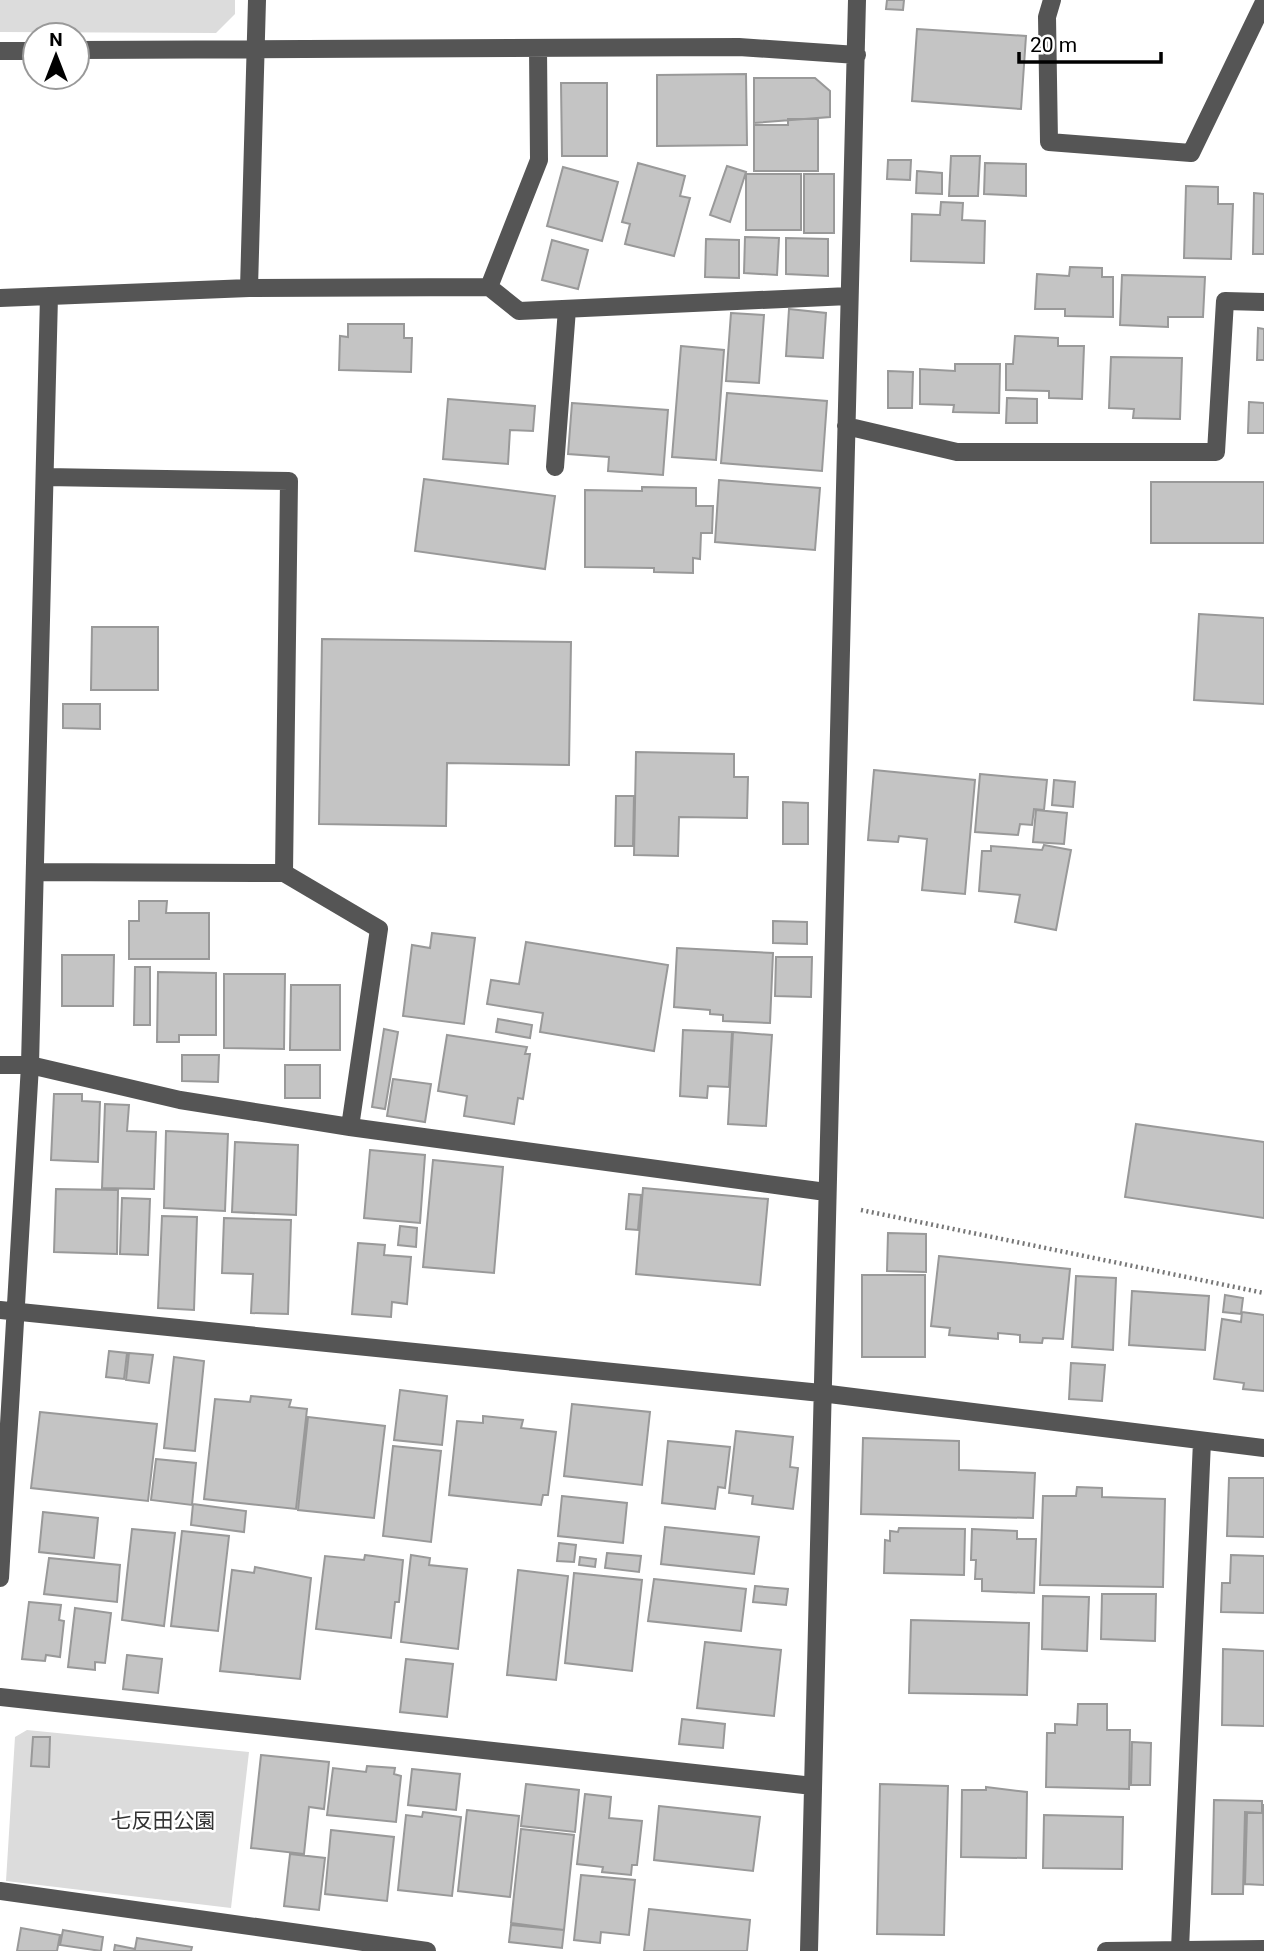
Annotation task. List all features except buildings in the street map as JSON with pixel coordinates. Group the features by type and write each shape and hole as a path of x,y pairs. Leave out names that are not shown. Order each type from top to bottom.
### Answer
{"street":[{"path":"249,288 257,0"},
{"path":"809,1951 857,0"},
{"path":"1052,0 1048,17 1049,142 1191,152 1264,2"},
{"path":"91,50 739,47 857,55"},
{"path":"489,287 539,160 538,48"},
{"path":"0,51 21,51"},
{"path":"0,298 249,288 489,287 519,311 849,296"},
{"path":"0,1578 7,1310 30,1065 50,296"},
{"path":"846,426 957,452 1216,452 1225,301 1264,302"},
{"path":"555,467 566,309"},
{"path":"45,477 289,481 284,873"},
{"path":"35,872 284,873 379,929 350,1127"},
{"path":"0,1065 30,1065 180,1100 826,1197"},
{"path":"7,1310 821,1393 1264,1448"},
{"path":"1180,1948 1202,1441"},
{"path":"0,1697 813,1786"},
{"path":"0,1891 426,1951"},
{"path":"1106,1951 1264,1949"}],"path":[{"path":"826,1197 1264,1293"}],"green space":[{"path":"0,0 235,0 235,14 216,33 91,32 91,21 21,21 21,32 0,32"},
{"name":"七反田公園","path":"27,1730 249,1752 231,1908 6,1881 15,1737"}]}
